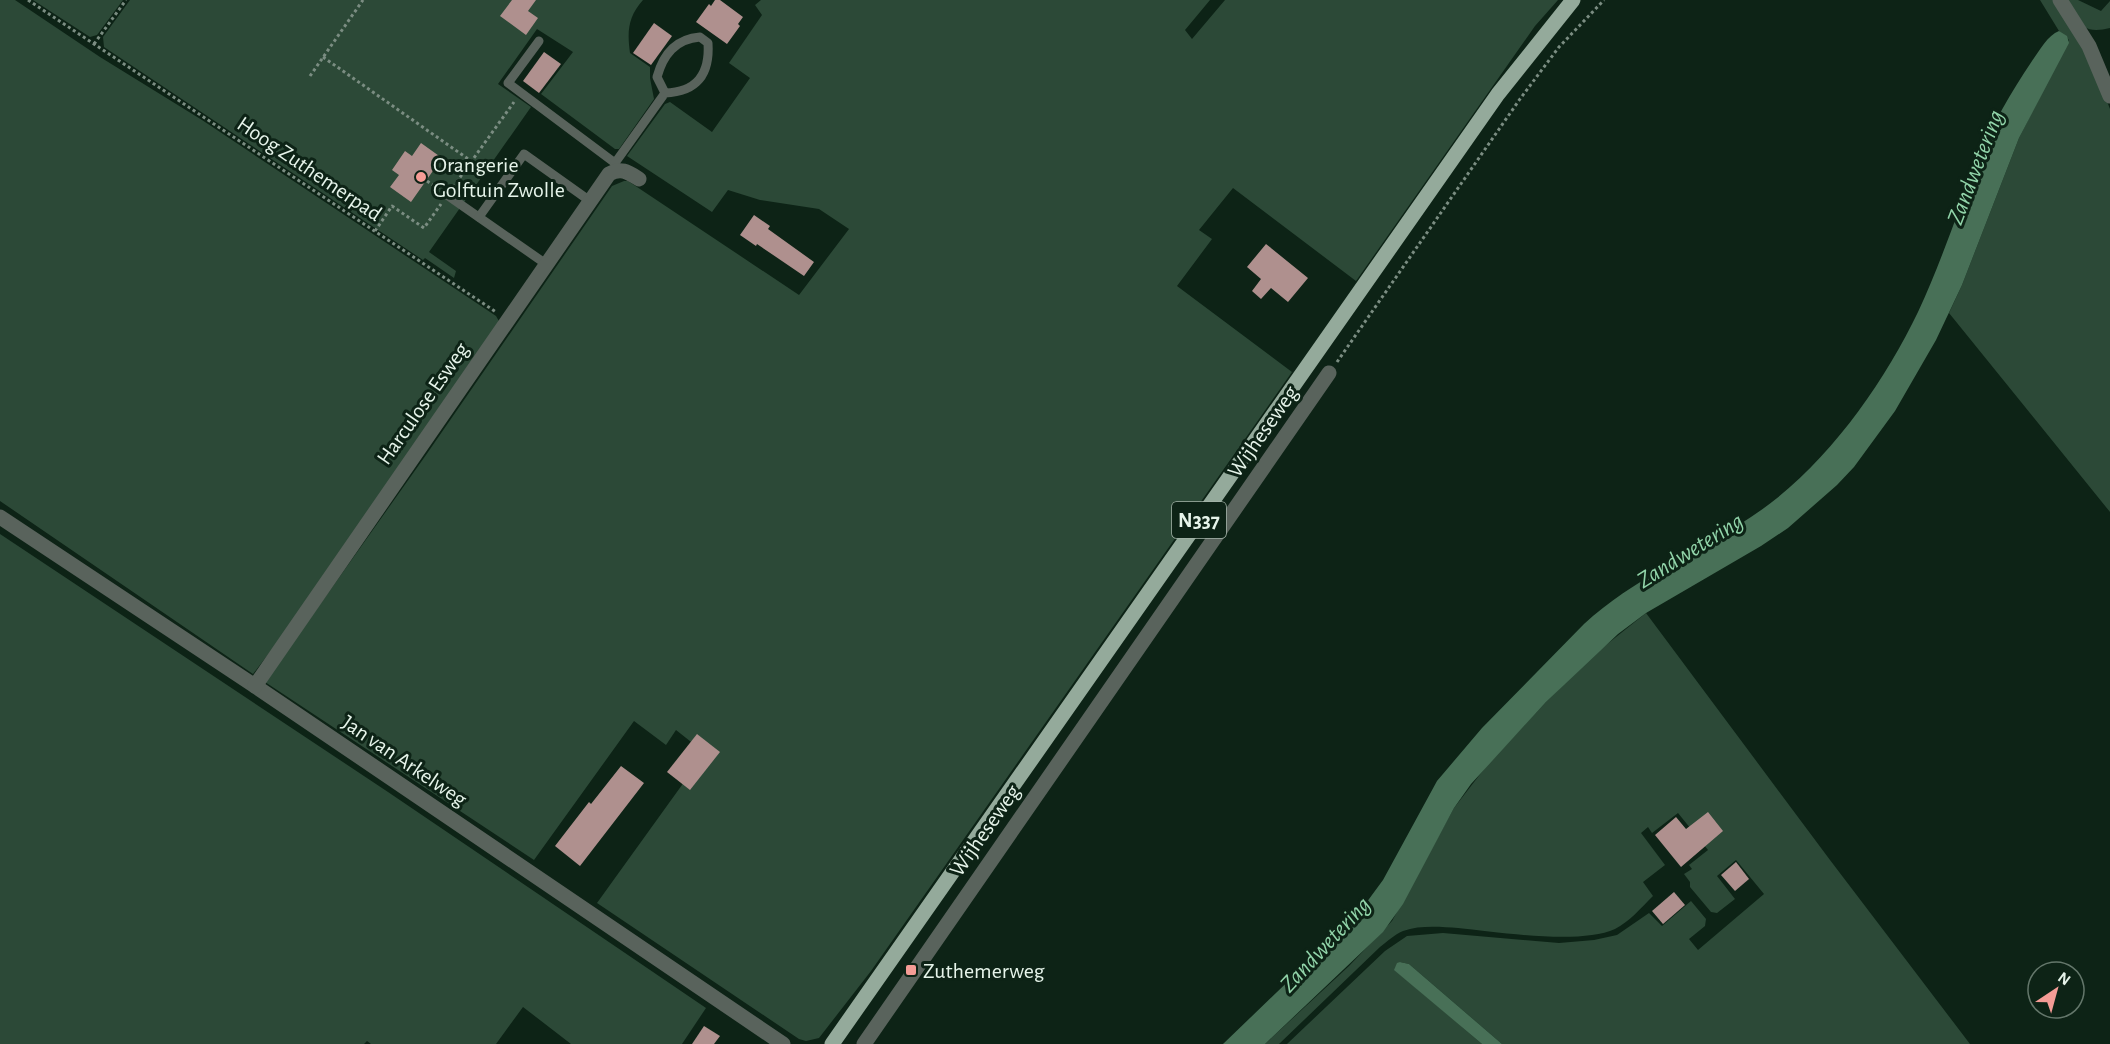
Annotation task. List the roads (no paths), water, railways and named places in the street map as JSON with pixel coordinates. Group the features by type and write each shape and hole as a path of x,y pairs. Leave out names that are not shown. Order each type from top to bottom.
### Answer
{"main road":[{"name":"Wijheseweg","path":"832,1044 1498,94 1573,0"}],"street":[{"path":"2060,0 2090,46 2110,96"},
{"path":"616,166 639,179"},
{"name":"Harculose Esweg","path":"255,686 616,166"},
{"name":"Wijheseweg","path":"864,1044 1329,373"},
{"name":"Jan van Arkelweg","path":"0,517 255,686 783,1044"}],"lane":[{"path":"700,37 708,43 709,54 706,68 697,83 682,93 665,93 657,77 661,61 674,47 688,38 700,37"},
{"path":"539,41 508,83 616,166 665,93"},
{"path":"479,217 524,154 590,201"},
{"path":"447,195 546,264"}],"place":[{"name":"Orangerie Golftuin Zwolle","path":"421,177"},
{"name":"Zuthemerweg","path":"911,970"}],"water label":[{"name":"Zandwetering","path":"1975,167"},
{"name":"Zandwetering","path":"1690,550"},
{"name":"Zandwetering","path":"1325,944"}]}
